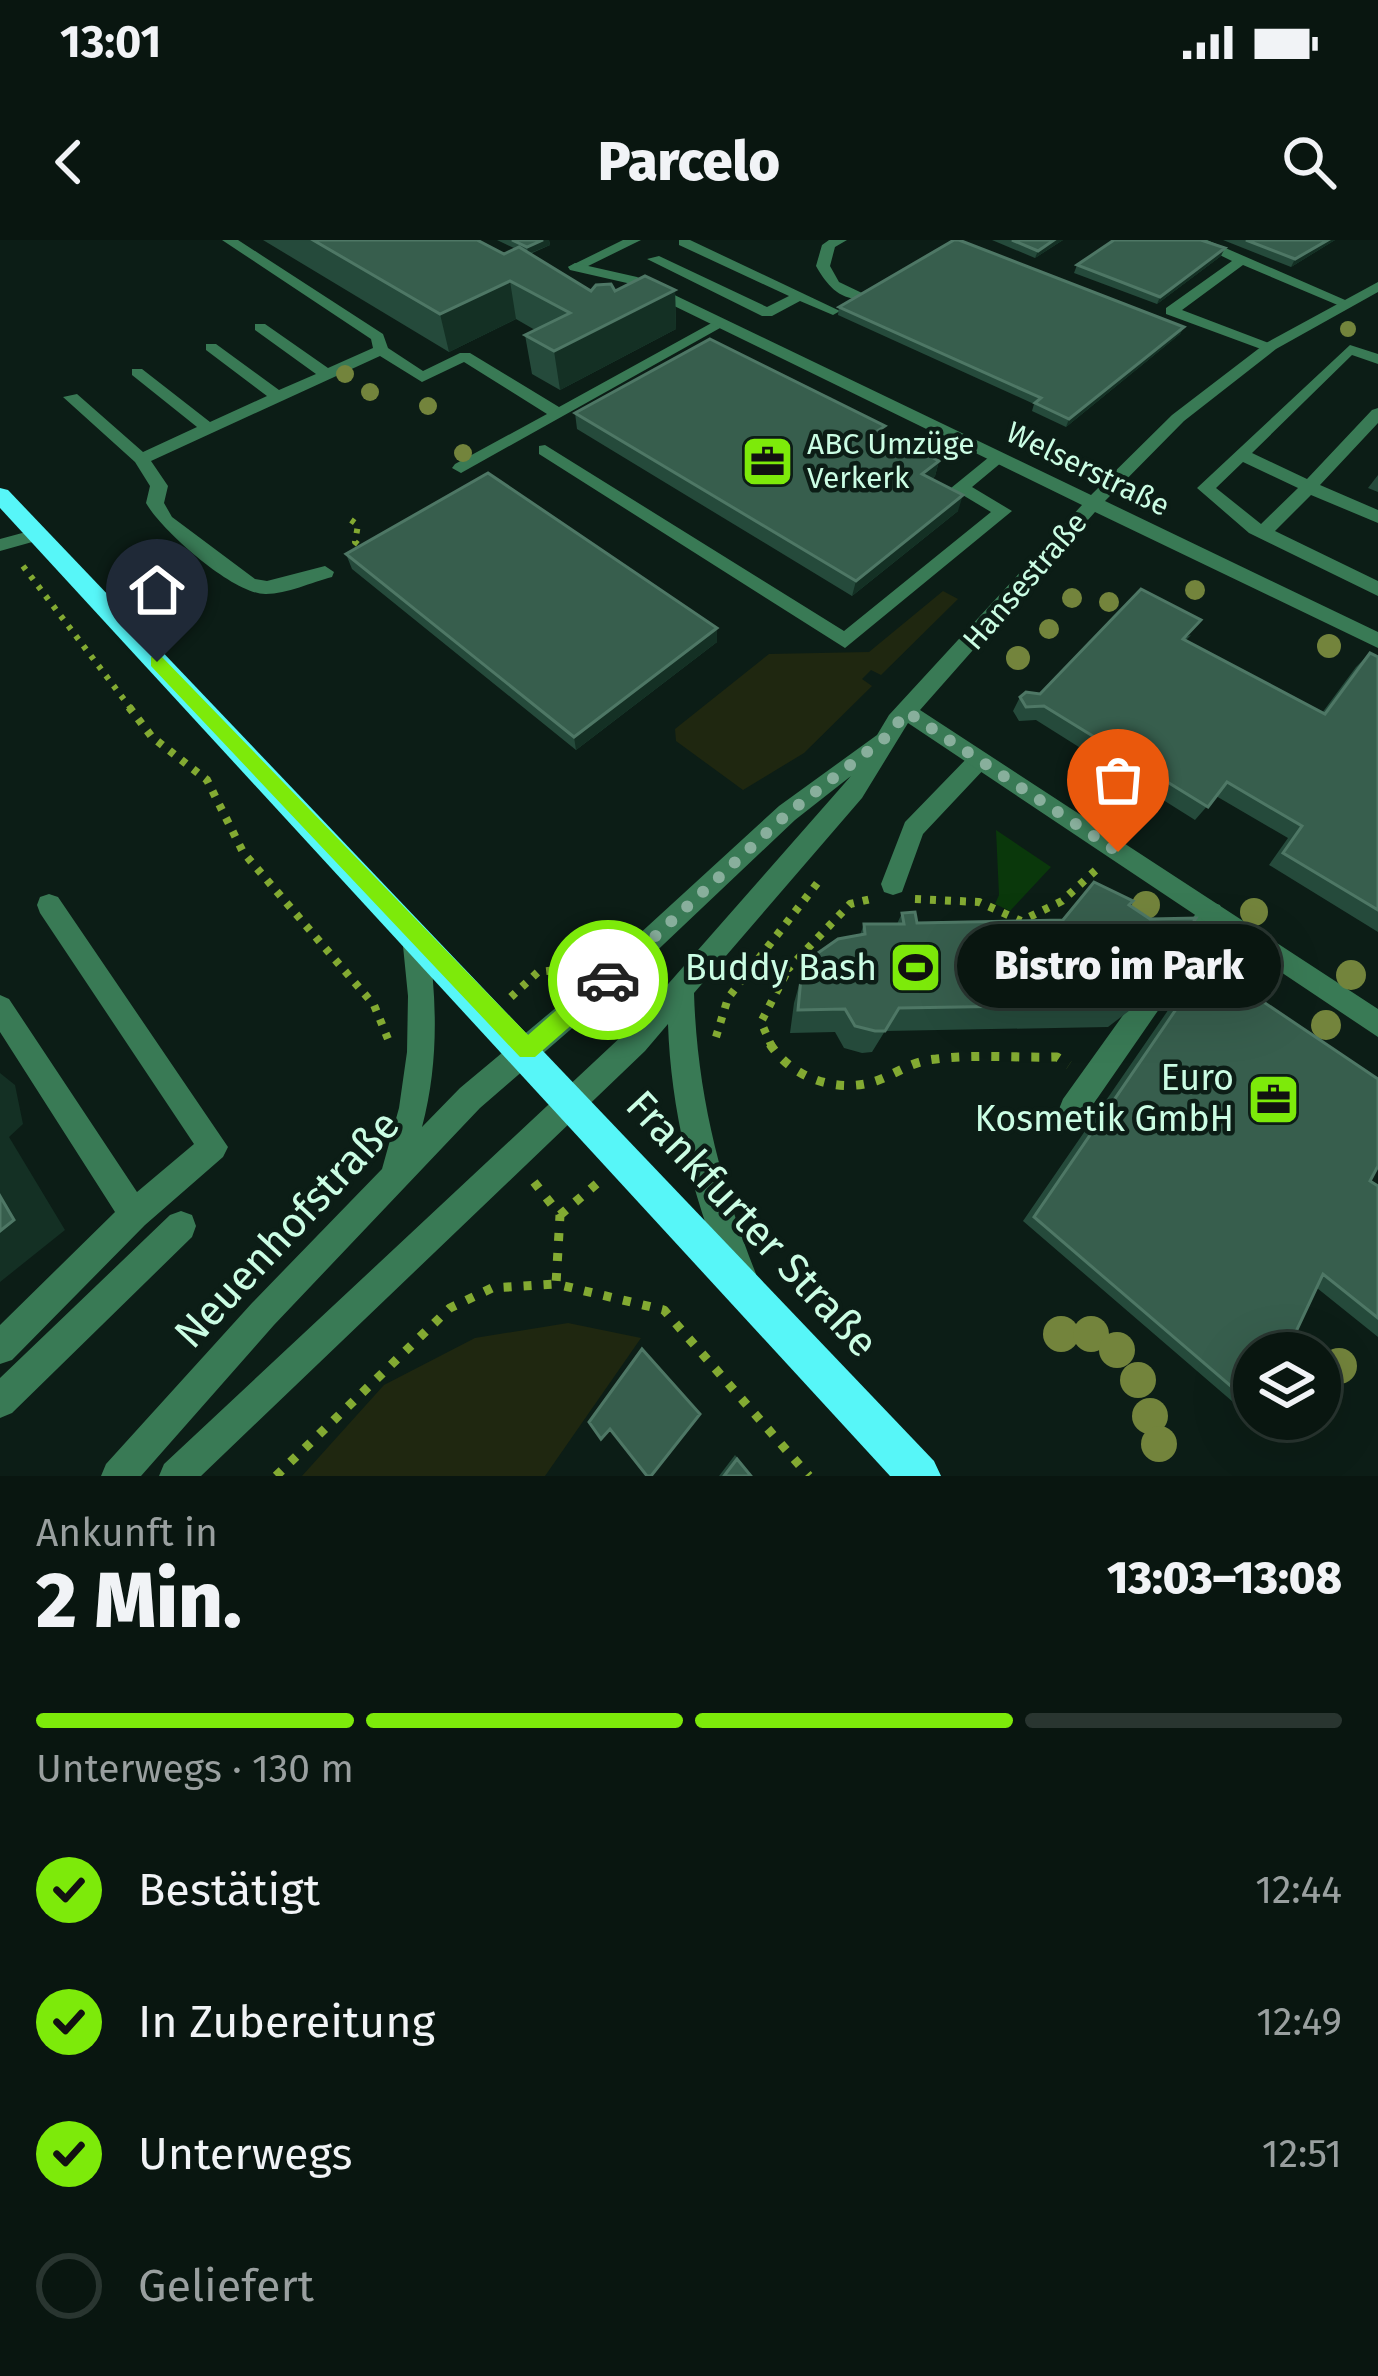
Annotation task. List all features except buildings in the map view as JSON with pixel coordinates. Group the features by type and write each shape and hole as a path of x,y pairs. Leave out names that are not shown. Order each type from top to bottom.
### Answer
{"main road":[{"name":"Frankfurter Straße","path":"0,495 15,542 415,933 919,1476"}],"street":[{"path":"229,240 378,337 381,350 422,377 465,356 560,414"},
{"name":"Welserstraße","path":"634,240 575,267 632,280 1378,641"},
{"path":"839,240 829,245 823,266 834,285 857,296"},
{"path":"1196,240 1345,303"},
{"path":"684,242 833,311"},
{"path":"654,259 767,313 799,296"},
{"path":"1243,260 1171,311 1268,348"},
{"name":"Hansestraße","path":"575,1102 680,991 860,784 885,738 1094,502 1178,418 1268,348 1378,286"},
{"path":"461,468 722,322"},
{"path":"260,326 328,375"},
{"path":"211,347 278,398"},
{"path":"1378,359 1350,349 1206,488 1263,533 1378,590"},
{"path":"141,459 381,350"},
{"path":"137,372 209,429"},
{"path":"71,397 141,459 159,486 155,502 165,520 250,585 267,588 325,572"},
{"path":"1263,533 1378,413"},
{"path":"545,450 845,641 1003,511 960,488 1000,457"},
{"path":"1240,454 1378,517"},
{"path":"907,712 1378,1024"},
{"name":"Hansestraße","path":"527,1050 788,813 885,738"},
{"path":"889,893 913,829 980,760"},
{"path":"0,1348 134,1214 212,1147 49,905"},
{"path":"1073,1109 1211,914"},
{"path":"390,1179 416,1114 423,1062 425,1006 415,933"},
{"path":"680,991 680,1069 703,1173 746,1287"},
{"path":"0,1008 134,1214"},
{"name":"Neuenhofstraße","path":"118,1476 390,1179 470,1098 527,1050"},
{"path":"176,1476 575,1102"},
{"path":"0,1401 181,1226"}],"path":[{"path":"351,520 358,526 355,542 365,550"},
{"path":"15,542 152,737 207,780 243,852 374,1005 396,1058 423,1062"},
{"path":"1094,1080 1057,1058 914,1062 872,1082 831,1084 805,1077 773,1052 761,1022 788,968 850,904 889,893 979,902 1021,921 1062,901 1118,852"},
{"path":"680,1069 710,1054 728,998 834,863"},
{"path":"756,962 788,968"},
{"path":"515,1158 560,1215 556,1284"},
{"path":"560,1215 627,1158"},
{"path":"276,1476 450,1308 492,1288 556,1284 664,1310 808,1476"}],"shaded area":[{"path":"943,591 958,599 881,675 871,670 862,679 872,686 804,753 743,790 676,741 675,729 769,654 869,652"},
{"path":"996,830 1051,867 1010,911 995,904 999,895"},
{"path":"568,1323 641,1338 545,1476 302,1476 384,1385 475,1338"}],"way so far":[{"path":"608,980 788,813 885,738 907,712 1118,852"}],"place":[{"name":"ABC Umzüge Verkerk","path":"768,461"},
{"name":"Bistro im Park","path":"1118,852"},
{"name":"Buddy Bash","path":"916,968"},
{"name":"Euro Kosmetik GmbH","path":"1273,1099"}],"route":[{"path":"157,662 527,1050 608,980"}]}
